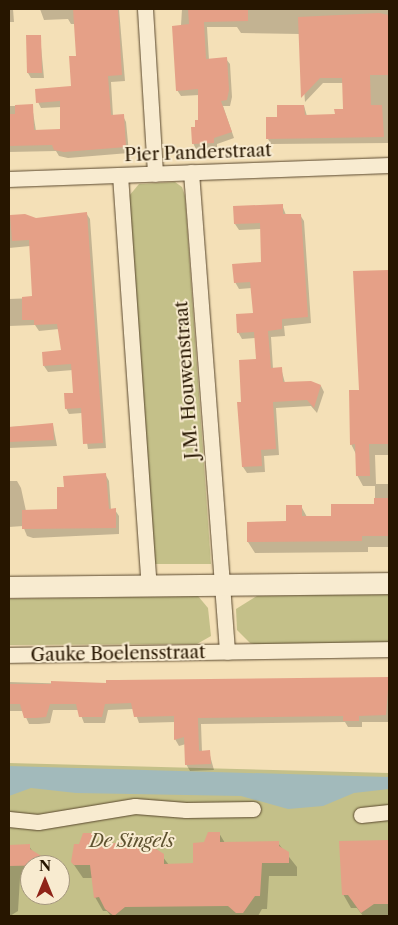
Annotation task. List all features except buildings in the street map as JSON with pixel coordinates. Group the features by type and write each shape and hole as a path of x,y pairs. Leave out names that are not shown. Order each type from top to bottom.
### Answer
{"main road":[{"path":"9,587 389,583"}],"street":[{"path":"145,9 155,174"},
{"name":"Pier Panderstraat","path":"9,179 389,166"},
{"name":"J.M. Houwenstraat","path":"191,172 220,585"},
{"path":"120,175 149,586"},
{"name":"Gauke Boelensstraat","path":"220,585 227,652"},
{"name":"Gauke Boelensstraat","path":"9,655 389,649"},
{"path":"9,819 38,822 135,806 186,810 253,809"},
{"path":"361,815 389,812"}],"green space":[{"path":"175,182 182,187 185,196 211,564 155,564 129,196 139,184"},
{"path":"389,594 389,642 258,645 250,643 237,630 236,609 257,596"},
{"path":"198,596 208,608 211,636 197,644 9,645 9,599"},
{"name":"De Singels","path":"9,763 389,773 389,916 9,916"}],"water":[{"path":"9,766 389,777 389,789 354,793 323,806 288,809 241,796 76,793 31,788 9,796"}]}
